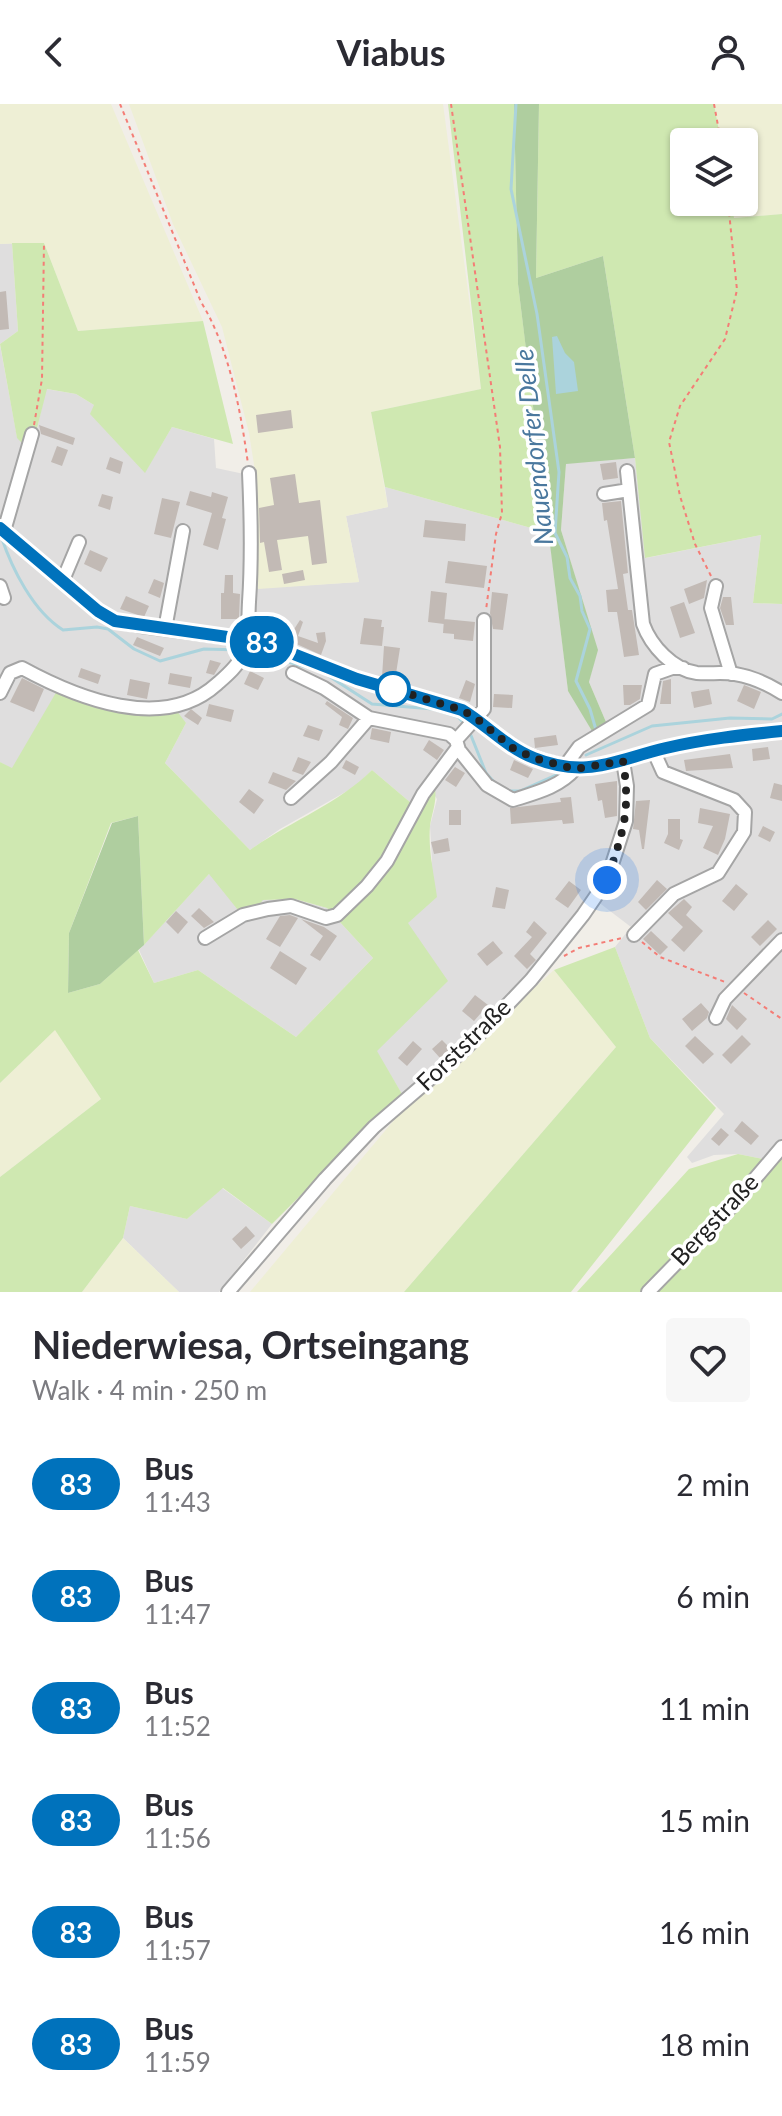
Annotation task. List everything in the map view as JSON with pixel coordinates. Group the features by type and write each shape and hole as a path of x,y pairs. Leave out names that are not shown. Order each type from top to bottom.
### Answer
{"street":[{"path":"32,434 2,530 98,611 115,621 299,655 357,679 462,710 465,732 487,785 513,800 544,790 568,777 579,747 648,705 655,674 683,668"},
{"path":"627,471 643,624 649,638 658,650 683,668 696,673 731,674 769,684 782,693"},
{"path":"0,693 10,673 22,668 80,696 137,708 152,708 187,703 201,697 227,675 245,646 252,552 249,473"},
{"path":"604,494 629,490"},
{"path":"165,629 183,531"},
{"path":"63,580 79,542"},
{"path":"716,586 711,608 731,674"},
{"path":"205,938 243,915 268,909 291,906 326,918 337,915 367,886 387,861 423,794 484,709 484,620"},
{"path":"293,673 324,688 369,718 449,734 465,732 570,768 623,761 727,737 782,731"},
{"path":"291,798 331,762 369,718"},
{"path":"634,935 674,894 718,873 742,838 746,822 742,807 734,800 663,772 654,752"},
{"name":"Forststraße","path":"228,1292 374,1127 466,1048 551,957 607,880 626,821 627,786 623,761"},
{"path":"716,1018 725,999 782,940"},
{"name":"Bergstraße","path":"648,1292 730,1208 782,1147"}],"path":[{"path":"120,104 201,302 215,324 242,422 249,473"},
{"path":"451,104 500,447 502,513 496,534 484,620"},
{"path":"714,104 718,128"},
{"path":"716,586 695,544 680,496 669,442 680,406 725,339 737,290 729,216"},
{"path":"32,434 42,379 44,243"},
{"path":"551,957 568,955 579,948 634,935 660,957 736,987 782,1019"}],"shaded area":[{"path":"12,243 18,331 0,344 0,244"},
{"path":"0,345 17,437 32,451 46,389 76,394 94,405 145,472 172,427 214,439 216,468 244,474 246,589 359,582 346,516 388,507 385,487 549,533 568,691 606,722 589,682 597,649 561,530 566,463 635,458 646,558 761,535 753,603 782,604 782,1141 763,1159 738,1154 714,1155 692,1163 687,1157 724,1114 650,1038 615,947 631,927 589,895 511,994 441,1063 402,1094 376,1051 408,923 432,861 430,826 437,799 425,781 411,803 372,770 356,786 280,829 250,850 165,763 186,723 150,704 86,692 12,769 0,762"},
{"path":"209,874 263,900 295,899 327,908 373,958 296,1037 198,970 154,983 139,950"},
{"path":"222,1188 272,1224 219,1292 179,1292 123,1238 130,1206 187,1219"}],"green space":[{"path":"0,104 111,104 203,321 78,331 44,243 0,244"},
{"path":"129,104 443,104 481,389 371,412 388,507 346,516 359,582 258,589 255,471 249,433 222,327 173,224"},
{"path":"448,104 514,104 518,284 549,533 385,487 371,412 481,389"},
{"path":"514,104 539,104 536,278 603,256 635,458 566,464 561,530 598,650 589,682 606,722 592,731 568,691 518,284"},
{"path":"539,104 714,104 718,128 670,128 670,216 734,218 782,214 782,604 753,603 761,535 645,558 635,458 603,256 536,278"},
{"path":"714,104 782,104 782,214 758,216 758,128 718,128"},
{"path":"12,243 44,243 78,331 203,321 233,444 172,427 145,473 90,414 94,405 76,394 47,389 31,452 17,438 0,344 18,331"},
{"path":"61,684 129,701 170,702 186,723 165,763 250,850 329,803 372,770 411,803 425,781 435,788 430,835 437,897 408,923 448,981 377,1051 402,1094 272,1224 223,1188 187,1219 130,1206 123,1238 82,1292 0,1292 0,1177 101,1099 55,1030 0,1083 0,762 12,768","holes":["138,816 144,945 209,874 246,920 263,900 295,899 327,908 373,958 296,1037 198,970 154,983 138,950 100,984 68,993 69,933 111,823"]},
{"path":"138,816 144,945 100,984 68,993 69,933 112,823"},
{"path":"615,947 650,1038 716,1108 571,1292 404,1292 616,1047 554,970"},
{"path":"554,970 616,1047 404,1292 250,1292 410,1101"},
{"path":"55,1029 101,1099 0,1177 0,1083"},
{"path":"738,1154 763,1159 642,1292 577,1292 689,1169"},
{"path":"782,1157 782,1292 658,1292"},
{"path":"123,1238 179,1292 82,1292"}],"water":[{"path":"557,336 565,353 574,362 578,391 556,394 552,337"}],"building":[{"path":"6,291 9,329 0,330 0,292"},
{"path":"291,410 293,428 258,433 256,415"},
{"path":"39,425 75,438 73,445 41,434"},
{"path":"57,446 68,450 62,466 51,462"},
{"path":"110,457 123,462 120,474 106,469"},
{"path":"616,462 618,478 603,480 600,464"},
{"path":"295,474 299,503 320,500 327,563 312,565 308,536 277,540 282,570 269,572 264,542 260,543 259,508 274,505 270,478"},
{"path":"190,491 211,497 212,492 228,497 218,550 203,545 212,513 186,505"},
{"path":"102,494 113,497 110,510 98,506"},
{"path":"162,498 180,502 171,538 154,534"},
{"path":"621,501 628,573 623,574 639,655 624,657 617,612 608,612 606,590 618,589 602,503"},
{"path":"425,520 466,524 465,541 423,537"},
{"path":"90,550 108,558 101,572 84,564"},
{"path":"448,561 487,566 484,588 445,583"},
{"path":"303,570 305,580 284,584 282,574"},
{"path":"225,575 233,575 233,593 240,594 239,619 221,619"},
{"path":"154,579 164,583 160,598 148,593"},
{"path":"707,580 704,598 689,604 684,589"},
{"path":"431,591 447,593 444,624 428,622"},
{"path":"492,592 508,594 503,630 493,629 490,613"},
{"path":"126,596 149,606 144,617 120,609"},
{"path":"723,597 731,597 734,625 726,625 720,608"},
{"path":"684,602 695,633 680,638 670,607"},
{"path":"364,618 382,620 382,646 360,644"},
{"path":"444,619 475,622 473,641 454,639 454,634 443,633"},
{"path":"300,620 303,622 298,636 318,643 316,633 325,632 326,641 321,655 281,637 284,632 291,634"},
{"path":"137,637 164,648 160,656 133,645"},
{"path":"384,646 400,648 395,680 382,677"},
{"path":"210,660 221,663 214,675 206,673"},
{"path":"81,668 101,675 98,684 78,677"},
{"path":"250,671 264,678 258,690 244,684"},
{"path":"170,673 192,677 190,688 168,684"},
{"path":"22,678 44,689 34,712 10,702"},
{"path":"130,679 150,683 147,699 127,695"},
{"path":"671,679 671,704 660,704 663,681"},
{"path":"466,680 475,684 470,702 459,698"},
{"path":"623,685 642,685 640,699 624,705"},
{"path":"744,685 761,692 754,709 737,701"},
{"path":"709,689 712,704 694,708 691,692"},
{"path":"494,694 513,695 512,708 493,707"},
{"path":"327,701 353,718 348,729 339,725 342,717 325,704"},
{"path":"209,704 234,710 231,722 206,716"},
{"path":"191,709 202,718 198,725 184,716"},
{"path":"308,725 323,730 319,741 303,736"},
{"path":"372,728 391,732 389,743 370,739"},
{"path":"556,735 558,745 535,748 534,738"},
{"path":"429,740 444,750 437,760 423,750"},
{"path":"768,747 770,759 753,761 752,749"},
{"path":"730,754 733,768 686,771 684,760"},
{"path":"298,757 311,762 303,775 292,771"},
{"path":"346,760 359,767 355,775 342,768"},
{"path":"514,760 533,769 528,778 510,770"},
{"path":"455,767 465,773 456,787 445,780"},
{"path":"273,772 296,781 286,790 268,783"},
{"path":"617,781 617,816 605,818 595,784"},
{"path":"774,783 782,785 782,801 770,798"},
{"path":"249,789 264,800 254,814 239,802"},
{"path":"571,797 574,823 563,824 562,820 511,824 510,808 561,802 560,798"},
{"path":"650,800 642,849 639,830 633,829 636,801"},
{"path":"700,808 730,814 718,855 703,848 713,826 698,823"},
{"path":"449,810 461,810 461,825 449,825"},
{"path":"668,819 680,819 680,839 683,840 679,850 664,843 668,834"},
{"path":"763,826 775,832 770,842 758,836"},
{"path":"448,838 450,851 434,854 431,842"},
{"path":"657,880 667,889 646,910 638,902"},
{"path":"569,881 581,890 568,908 555,899"},
{"path":"736,884 748,894 734,911 722,901"},
{"path":"496,887 509,890 505,909 492,907"},
{"path":"684,899 692,907 686,915 703,931 684,952 671,940 683,927 668,913"},
{"path":"199,908 214,922 204,928 191,916"},
{"path":"176,911 188,922 178,934 166,922"},
{"path":"280,916 298,918 280,947 266,939"},
{"path":"301,919 324,927 337,936 320,961 310,955 323,936"},
{"path":"768,920 777,929 760,946 751,937"},
{"path":"534,921 547,933 530,954 536,960 527,969 514,956 532,937 526,932"},
{"path":"651,931 668,947 660,955 643,939"},
{"path":"493,941 503,953 487,966 477,954"},
{"path":"280,951 307,968 296,985 270,968"},
{"path":"475,995 488,1005 474,1021 462,1011"},
{"path":"701,1003 709,1012 707,1018 692,1031 682,1019"},
{"path":"732,1005 747,1019 737,1030 726,1019"},
{"path":"742,1035 751,1044 731,1064 722,1055"},
{"path":"695,1036 714,1054 703,1064 685,1046"},
{"path":"442,1040 451,1049 440,1058 432,1049"},
{"path":"413,1041 422,1049 407,1066 398,1058"},
{"path":"742,1121 759,1136 751,1145 734,1131"},
{"path":"721,1128 729,1135 719,1146 711,1139"},
{"path":"246,1226 255,1236 241,1249 232,1239"}],"waterway":[{"name":"Nauendorfer Delle","path":"516,104 511,189 537,314 559,472 555,533 567,557 570,578 580,596 582,611 590,629 576,681 596,730"},
{"path":"1,536 11,562 33,601 63,630 108,629 134,649 160,661 204,649 241,650"},
{"path":"248,651 321,671 372,704 433,709 458,717 464,723"},
{"path":"586,755 652,726 730,718 772,719 782,714"},
{"path":"470,733 486,773 495,783"},
{"path":"508,791 520,791 556,775"}],"bus line":[{"name":"83","path":"0,528 98,611 115,621 263,642 357,679 462,710 514,749 575,769 623,761 664,748 782,731"}],"route":[{"path":"393,689 389,688 462,710 514,749 537,759 575,769 623,761 627,786 626,821 607,880"}]}
